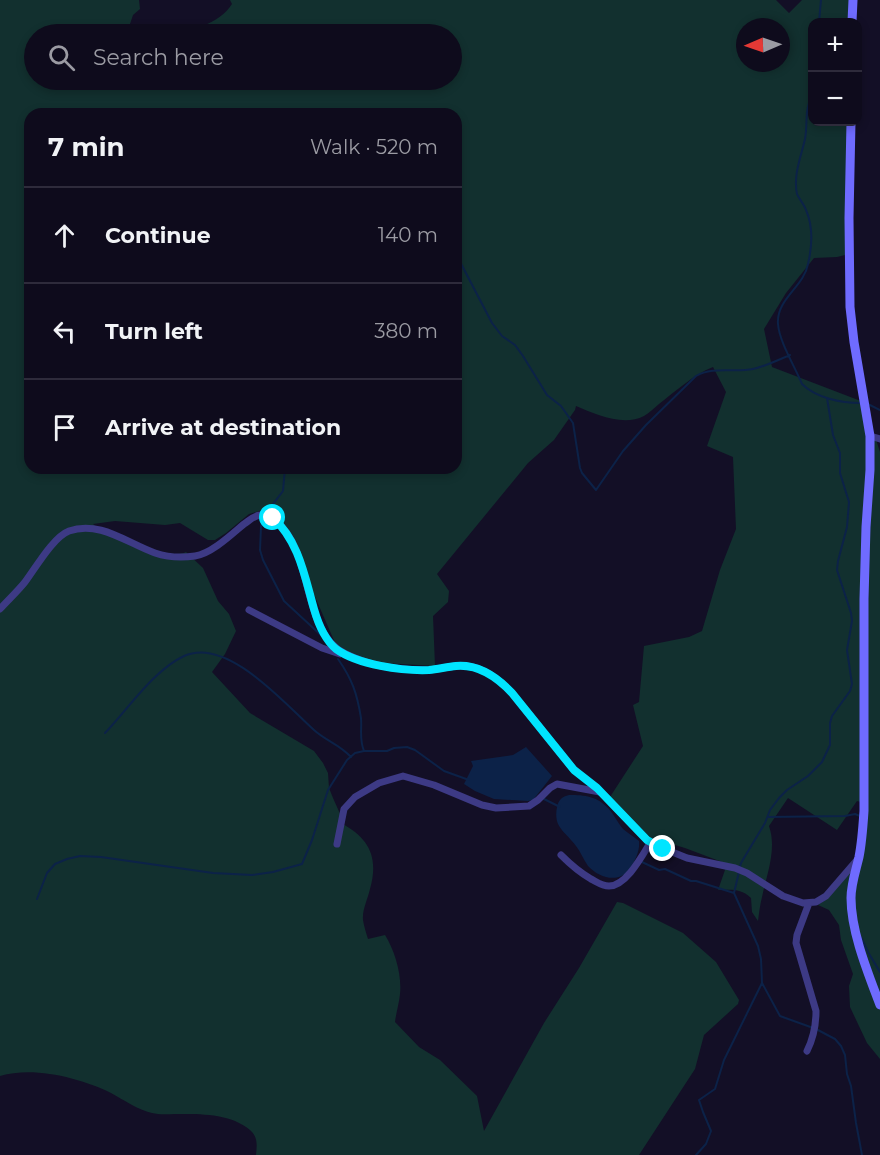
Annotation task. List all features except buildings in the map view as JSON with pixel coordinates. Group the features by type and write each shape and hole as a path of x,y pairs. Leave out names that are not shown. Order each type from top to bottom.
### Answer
{"main road":[{"path":"852,18 853,0"},
{"path":"851,126 850,307 870,436 864,599 864,811 859,858 852,892 853,917 865,964 880,1005"}],"street":[{"path":"870,436 880,439"},
{"path":"0,609 23,584 59,536 69,531 101,530 156,554 195,556 209,551 252,518 262,514 273,518 290,537 299,557 322,632 335,648 351,657"},
{"path":"249,610 326,650 387,667 429,670 467,666 487,673 512,693 574,770 602,793 650,843 698,861 735,868 783,896 798,902 809,903 826,896 859,858"},
{"path":"337,844 344,809 355,797 379,783 404,776 496,808 529,806 557,784 602,793"},
{"path":"561,855 578,871 603,885 612,886 627,877 650,843"},
{"path":"807,1051 812,1041 816,1011 796,943 809,903"}],"green space":[{"path":"0,0 139,0 140,9 133,15 130,24 24,24 24,90 462,90 462,24 206,24 225,13 232,4 230,0 776,0 789,13 802,0 854,0 853,18 808,18 808,126 850,126 849,254 814,258 786,293 764,329 772,367 866,403 880,452 880,1059 867,1043 850,1007 849,986 853,974 841,940 839,925 829,910 818,905 831,895 838,880 857,861 868,816 868,804 857,801 837,830 788,798 769,826 772,853 758,921 752,912 751,898 736,890 718,890 725,870 722,862 651,838 610,797 643,746 633,705 639,702 644,646 689,637 702,631 720,570 736,529 733,457 707,446 726,392 713,367 678,389 646,415 636,419 618,420 576,406 554,440 528,463 437,574 449,591 448,602 433,616 435,666 383,663 339,652 277,509 249,514 215,540 208,540 180,523 165,525 115,521 93,524 109,535 148,549 169,554 186,552 203,568 218,601 229,614 236,631 225,654 212,672 250,713 314,751 323,763 328,773 329,788 341,816 341,823 359,835 372,858 372,878 363,920 368,939 385,935 395,956 399,971 400,998 395,1022 419,1047 440,1060 477,1096 484,1131 544,1023 617,902 683,933 716,962 739,1000 738,1004 704,1035 695,1069 639,1155 256,1155 256,1138 250,1130 233,1120 204,1115 147,1112 111,1093 71,1078 27,1072 0,1076"}],"water":[{"path":"526,747 552,776 533,800 494,799 464,784 473,766 471,761 513,755"},
{"path":"569,795 586,796 600,801 609,809 623,829 639,841 636,858 622,876 610,878 598,874 588,866 578,848 558,825 557,807 563,798"}],"waterway":[{"path":"819,18 821,0"},
{"path":"808,107 796,187 810,223 810,251 808,264 801,280 781,307 779,331 802,384 814,393 829,399 861,403"},
{"path":"462,266 492,323 502,336 515,345 547,395 561,406 573,423 580,468 596,490 623,451 696,376 717,370 753,369 790,355"},
{"path":"740,867 770,810 779,798 822,762 830,745 832,716 850,691 852,684 847,650 852,621 851,613 837,570 847,527 849,502 840,473 840,453 833,435 827,398"},
{"path":"868,404 880,410"},
{"path":"266,513 283,491 284,474"},
{"path":"264,517 261,526 260,550 263,560 284,601 324,638"},
{"path":"105,733 162,671 184,656 201,652 218,655 254,676 314,730 351,757"},
{"path":"338,659 356,694 364,751"},
{"path":"37,899 47,873 55,864 80,856 213,873 252,875 302,864 328,790 347,760 355,753 407,747 415,750 444,771 469,780"},
{"path":"544,799 560,807"},
{"path":"768,817 855,814 860,816"},
{"path":"642,862 691,881 734,893"},
{"path":"739,872 734,893 758,946 762,983 780,1016 816,1029 835,1039 845,1055 862,1155"},
{"path":"861,937 880,972"},
{"path":"696,1155 706,1144 711,1131 699,1100 715,1089 724,1060 762,983"}],"route":[{"path":"273,518 294,544 322,632 335,648 351,657 397,669 429,670 467,666 494,676 512,693 574,770 597,788 650,843 663,849"}]}
